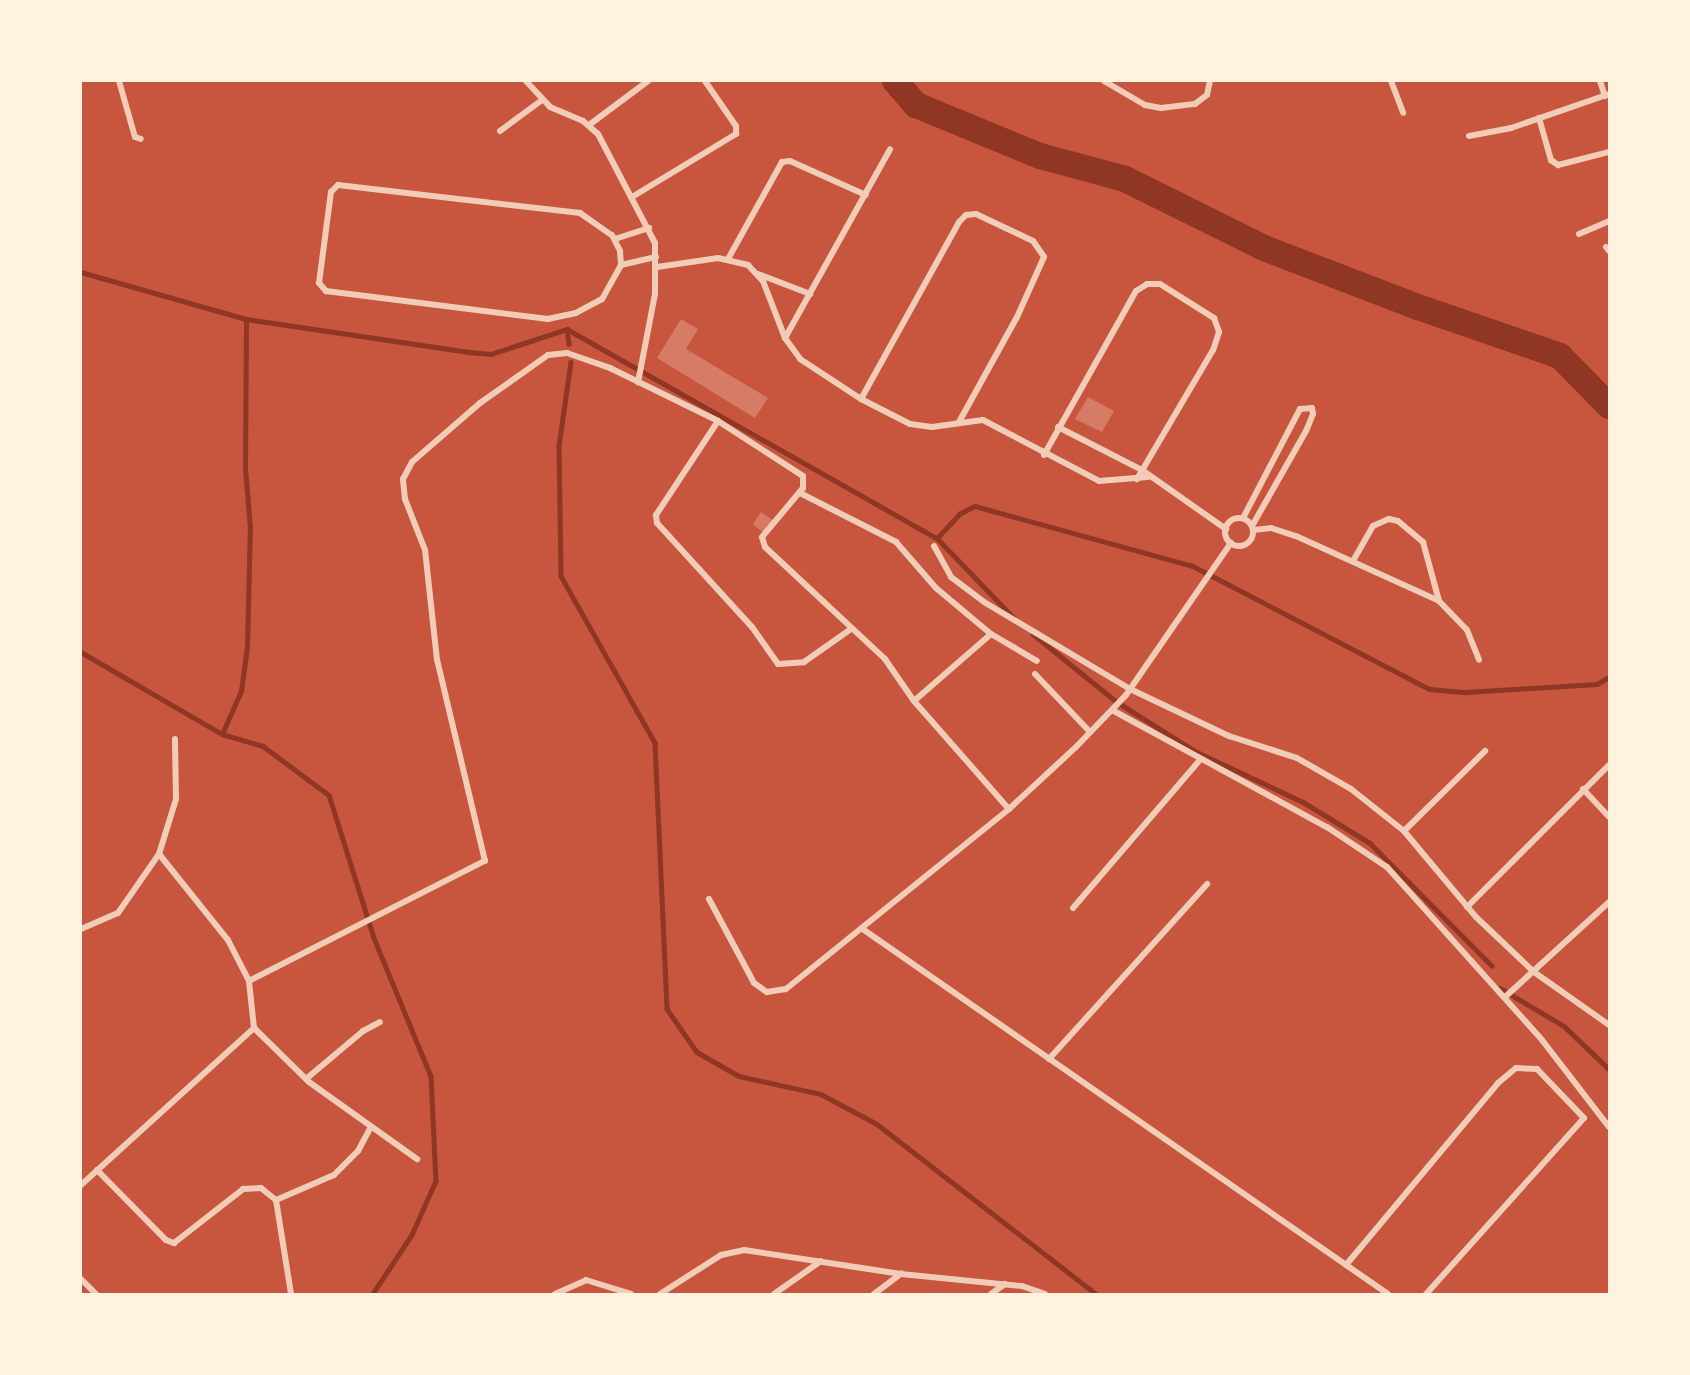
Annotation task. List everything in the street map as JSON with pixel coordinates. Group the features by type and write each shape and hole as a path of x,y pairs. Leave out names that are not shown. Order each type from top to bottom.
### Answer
{"street":[{"path":"119,81 135,136 141,139"},
{"path":"526,81 542,100 589,125 649,228 657,267 638,378"},
{"path":"589,125 648,81"},
{"path":"632,197 736,134 736,126 705,81"},
{"path":"1104,81 1145,105 1161,108 1195,104 1207,95 1210,81"},
{"path":"1390,81 1403,114"},
{"path":"1470,136 1539,118 1607,95 1600,81"},
{"path":"500,131 542,100"},
{"path":"1539,118 1551,160 1558,165 1609,152"},
{"path":"784,338 890,149"},
{"path":"728,258 782,162 790,161 866,195"},
{"path":"335,187 569,211 599,223 615,239 621,265 602,299 576,313 548,319 326,291 319,283 331,192 335,187"},
{"path":"861,399 959,222 966,215 976,214 1033,241 1044,256 1017,317 959,422"},
{"path":"1579,234 1609,221"},
{"path":"615,239 649,228"},
{"path":"621,265 656,257"},
{"path":"657,267 728,258 757,273 810,294"},
{"path":"757,273 784,338 809,367 861,399 918,427 983,420 1044,455 1099,481 1137,480 1148,477"},
{"path":"1044,455 1136,291 1147,284 1160,284 1214,318 1219,332 1213,350 1137,480"},
{"path":"249,981 486,861 437,660 428,565 405,499 406,470 480,403 548,355 573,354 638,378 718,421 801,473 806,483 765,534 762,543 885,659 914,701 1009,809"},
{"path":"1231,543 1246,544 1252,528 1306,431 1313,414 1309,407 1300,409 1243,519"},
{"path":"718,421 656,515 657,523 752,627 778,664 804,662 851,628"},
{"path":"1292,424 1306,431"},
{"path":"1058,427 1142,470 1148,477 1226,529 1231,543"},
{"path":"800,493 896,542 936,588 991,634 1037,661"},
{"path":"1243,519 1252,528 1271,528 1353,561 1439,601 1467,630 1479,660"},
{"path":"1226,529 1232,520 1243,519"},
{"path":"1353,561 1373,526 1389,519 1398,521 1422,542 1439,601"},
{"path":"709,899 754,983 767,992 786,989 864,930 1009,809 1090,732 1128,692 1231,543"},
{"path":"934,546 951,577 984,602 1128,692 1229,736 1314,766 1351,789 1404,831 1467,907 1534,972 1609,1025"},
{"path":"914,701 991,634"},
{"path":"1035,674 1090,732"},
{"path":"1114,707 1200,760 1327,826 1372,855 1415,895 1505,997 1609,1127"},
{"path":"81,928 118,913 159,854 176,799 175,739"},
{"path":"1404,831 1485,750"},
{"path":"1073,908 1200,760"},
{"path":"1467,907 1609,765"},
{"path":"1583,789 1609,817"},
{"path":"159,854 223,933 249,981 254,1028 306,1079 370,1128 417,1160"},
{"path":"1049,1059 1207,884"},
{"path":"1505,997 1609,902"},
{"path":"864,930 1346,1265 1378,1292 1388,1294"},
{"path":"306,1079 380,1022"},
{"path":"81,1185 254,1028"},
{"path":"1346,1265 1498,1083 1516,1068 1537,1069 1584,1118 1426,1294"},
{"path":"276,1200 334,1175 358,1151 370,1128"},
{"path":"97,1170 170,1243 178,1242 243,1188 261,1188 276,1200 291,1294"},
{"path":"660,1294 732,1250 755,1250 901,1274 1005,1284 1045,1294"},
{"path":"774,1294 821,1261"},
{"path":"874,1294 901,1274"},
{"path":"81,1279 96,1294"},
{"path":"555,1294 586,1281 631,1294"},
{"path":"991,1294 1005,1284"}],"building":[{"path":"681,319 698,329 686,349 768,398 755,418 657,358"},
{"path":"1088,397 1114,411 1102,432 1075,419"},
{"path":"761,512 773,520 764,533 753,524"}],"waterway":[{"path":"895,81 916,105 1040,156 1125,179 1264,248 1418,307 1560,356 1609,406"},
{"path":"81,272 246,319 469,352 491,354 567,329"},
{"path":"81,652 222,734 241,691 247,647 250,528 245,469 246,319"},
{"path":"567,329 937,538 1015,619"},
{"path":"567,329 569,344"},
{"path":"571,362 559,446 561,576 655,743 667,1009 697,1052 739,1076 821,1094 877,1124 1096,1294"},
{"path":"937,538 959,514 975,506 1193,566 1429,689 1466,692 1597,684 1609,677"},
{"path":"1033,634 1117,702 1195,751 1303,802 1370,843 1492,966"},
{"path":"222,734 263,746 329,795 374,938 431,1076 436,1181 412,1235 373,1294"},
{"path":"1500,988 1564,1026 1609,1069"}]}
